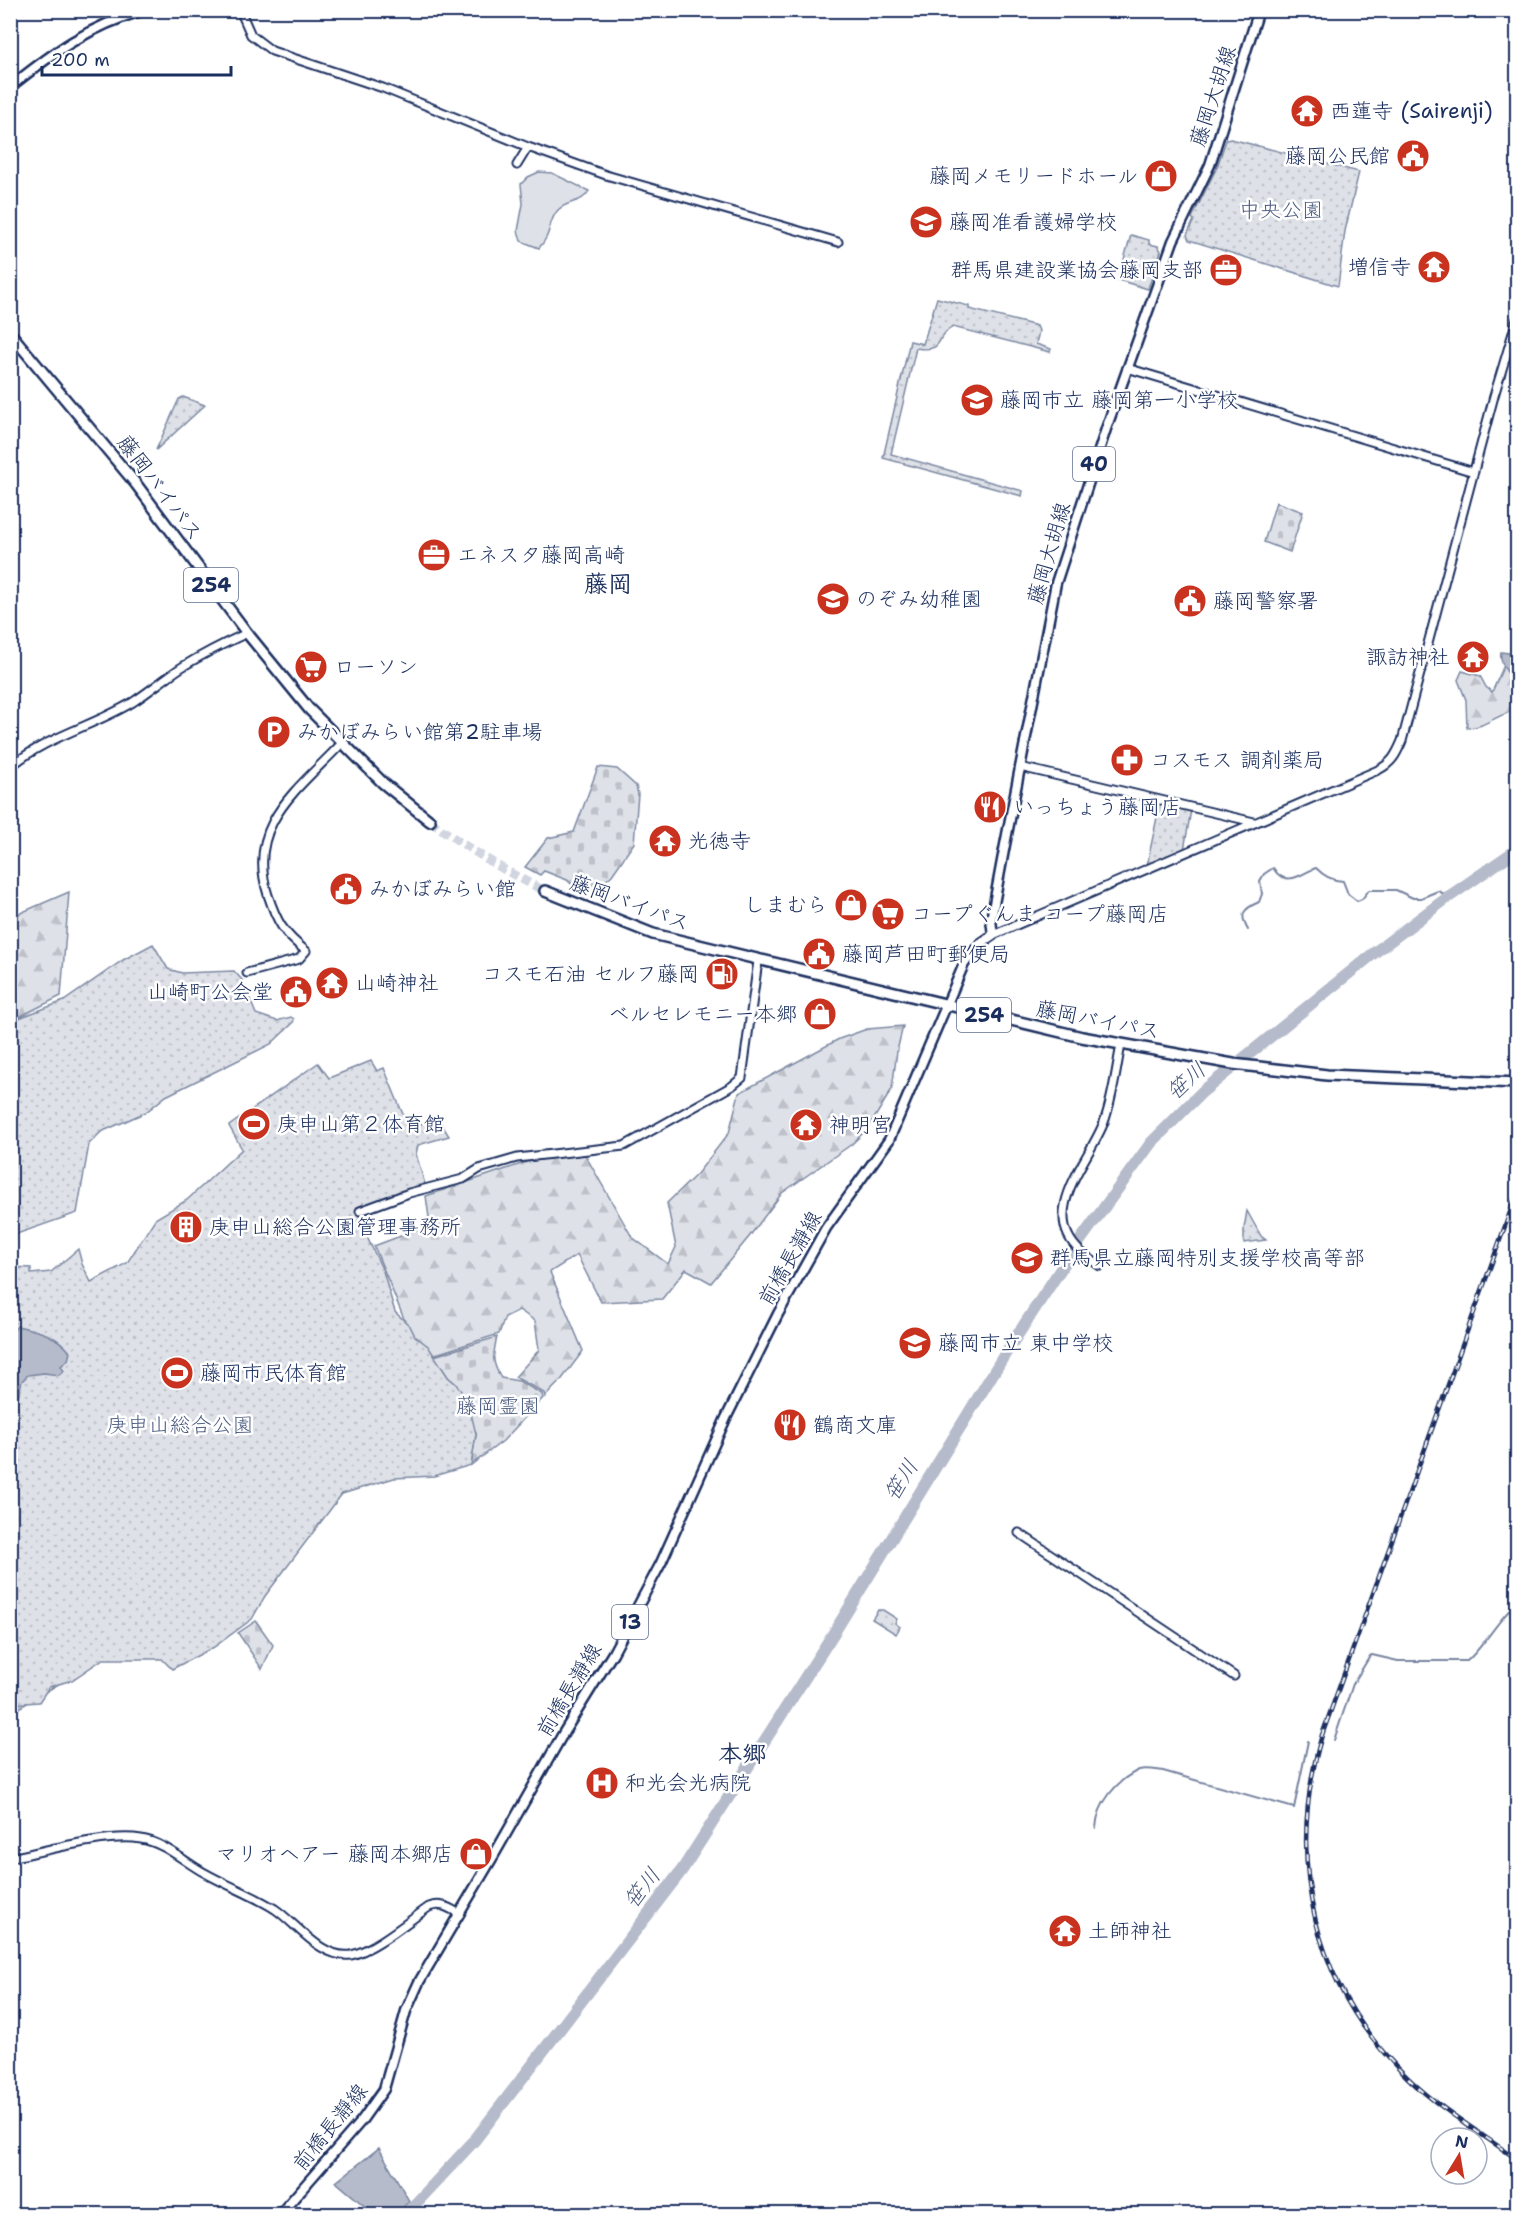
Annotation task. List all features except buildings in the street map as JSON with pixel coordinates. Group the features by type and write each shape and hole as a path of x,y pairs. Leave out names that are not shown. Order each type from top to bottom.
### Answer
{"highway":[{"name":"藤岡バイパス","path":"10,333 136,484 247,633 309,709 383,783 430,821"},
{"name":"藤岡バイパス","path":"545,891 653,934 758,961 1121,1045 1254,1067 1327,1075 1518,1083"}],"main road":[{"path":"10,87 81,35 144,10"},
{"name":"藤岡大胡線","path":"993,935 992,920 1056,583 1127,368 1173,241 1210,165 1258,10"},
{"path":"945,1005 967,959 980,944 993,935"},
{"name":"前橋長瀞線","path":"280,2214 362,2120 384,2089 409,2005 419,1982 564,1731 619,1643 661,1563 726,1418 783,1305 826,1228 889,1140 928,1052 945,1005"}],"street":[{"path":"240,10 251,35 272,51 383,88 528,147 606,175 837,242"},
{"path":"517,165 528,147"},
{"path":"993,935 1378,770 1389,764 1395,757 1402,741 1473,472 1518,316"},
{"path":"1127,368 1473,472"},
{"path":"10,767 41,744 133,702 182,667 247,633"},
{"path":"246,973 299,959 306,951 286,935 273,910 262,874 262,855 268,829 277,812 342,743"},
{"path":"1020,767 1255,822"},
{"path":"360,1211 410,1193 463,1179 479,1169 518,1158 624,1146 732,1086 742,1078 758,961"},
{"path":"1100,1266 1075,1245 1065,1218 1066,1200 1072,1181 1104,1123 1121,1045"},
{"path":"1019,1533 1234,1676"},
{"path":"10,1858 128,1838 160,1844 205,1873 275,1909 331,1952 351,1955 370,1948 436,1904 446,1906 460,1914"}],"green space":[{"name":"中央公園","path":"1231,139 1359,172 1345,231 1338,286 1189,240 1187,235 1194,220 1192,218 1217,167 1226,140"},
{"path":"539,172 552,173 589,191 583,198 558,210 539,248 521,241 518,231 523,204 521,184 528,177"},
{"path":"1131,235 1149,240 1149,244 1158,246 1161,251 1148,289 1118,280"},
{"path":"937,298 969,306 969,309 1037,326 1039,331 1036,344 1051,349 1050,352 953,327 943,335 936,346 925,349 916,348 891,454 1023,491 1022,496 883,458 910,341 923,344"},
{"path":"183,397 205,405 156,450 179,399"},
{"path":"1276,502 1303,512 1290,552 1264,542"},
{"path":"1517,648 1517,710 1480,726 1467,728 1466,700 1458,680 1462,671 1480,676 1492,692 1509,654"},
{"path":"598,767 617,769 636,786 638,794 634,843 612,875 583,895 567,880 544,871 540,875 525,867 548,838 574,832"},
{"path":"1160,803 1191,810 1184,850 1147,865"},
{"path":"69,892 61,996 11,1021 11,917"},
{"path":"153,944 168,969 182,973 234,971 242,980 256,1014 277,1021 291,1017 294,1019 293,1023 271,1044 166,1096 146,1112 101,1132 89,1144 77,1213 11,1236 11,1021 64,1001 123,960"},
{"path":"903,1026 892,1089 869,1127 852,1144 782,1193 711,1283 686,1269 662,1299 601,1302 577,1255 550,1272 583,1351 545,1397 544,1393 515,1377 539,1350 535,1321 519,1310 505,1317 499,1334 430,1356 340,1482 251,1617 163,1656 103,1657 11,1713 11,1416 411,1336 374,1246 430,1225 426,1196 527,1162 584,1153 632,1237 668,1264 676,1247 667,1203 697,1174 729,1133 739,1093 839,1039 867,1029"},
{"name":"庚申山総合公園","path":"371,1061 377,1071 384,1068 409,1129 437,1117 449,1136 418,1145 416,1154 425,1184 363,1208 368,1239 383,1271 395,1312 410,1326 415,1336 428,1346 448,1377 468,1401 476,1434 471,1465 434,1476 394,1478 342,1494 265,1596 252,1619 214,1647 172,1669 162,1659 103,1659 72,1680 49,1687 39,1702 11,1704 11,1267 31,1268 31,1274 51,1272 78,1249 91,1282 127,1263 155,1219 187,1200 242,1149 229,1126 318,1063 329,1078"},
{"path":"1247,1211 1261,1236 1266,1240 1244,1243"},
{"name":"藤岡霊園","path":"497,1337 494,1358 501,1378 519,1381 542,1394 543,1398 503,1441 471,1465 476,1434 456,1384 448,1377 434,1356"},
{"path":"878,1610 883,1610 897,1619 895,1623 900,1627 896,1634 872,1619"},
{"path":"256,1621 273,1645 262,1669 238,1633"}],"water":[{"path":"1501,652 1509,653 1517,662 1517,678 1512,677 1504,667"},
{"path":"17,1326 53,1337 70,1352 68,1360 61,1366 64,1371 59,1375 44,1373 28,1375 22,1381 18,1397 11,1403 11,1334"},
{"path":"379,2148 409,2201 397,2214 374,2214 336,2182"}],"waterway":[{"name":"笹川","path":"406,2214 474,2141 682,1870 835,1631 1005,1354 1074,1249 1151,1143 1202,1092 1374,953 1447,898 1518,849"},
{"path":"1248,930 1244,913 1249,907 1259,902 1262,894 1260,881 1264,874 1273,868 1279,875 1288,879 1316,868 1328,877 1343,881 1348,894 1357,901 1362,899 1369,890 1396,890 1413,898 1421,898 1438,891 1449,896"},
{"path":"1334,1740 1353,1684 1370,1656 1398,1661 1467,1661 1506,1614 1518,1604"},
{"path":"1096,1828 1100,1810 1116,1786 1131,1774 1142,1769 1163,1771 1294,1808 1308,1741"}],"tunnel":[{"path":"430,821 486,859 545,891"}],"railway":[{"path":"1518,1190 1322,1735 1311,1782 1306,1829 1308,1875 1316,1920 1329,1963 1349,2004 1376,2043 1408,2078 1448,2111 1518,2160"}],"place":[{"name":"西蓮寺 (Sairenji)","path":"1307,111"},
{"name":"藤岡公民館","path":"1413,156"},
{"name":"藤岡メモリードホール","path":"1161,176"},
{"name":"藤岡准看護婦学校","path":"926,222"},
{"name":"増信寺","path":"1434,267"},
{"name":"群馬県建設業協会藤岡支部","path":"1226,270"},
{"name":"藤岡市立 藤岡第一小学校","path":"977,400"},
{"name":"エネスタ藤岡高崎","path":"434,555"},
{"name":"のぞみ幼稚園","path":"833,599"},
{"name":"藤岡警察署","path":"1190,601"},
{"name":"諏訪神社","path":"1473,657"},
{"name":"ローソン","path":"311,667"},
{"name":"みかぼみらい館第2駐車場","path":"274,732"},
{"name":"コスモス 調剤薬局","path":"1127,760"},
{"name":"いっちょう藤岡店","path":"990,807"},
{"name":"光徳寺","path":"665,841"},
{"name":"みかぼみらい館","path":"346,889"},
{"name":"しまむら","path":"851,905"},
{"name":"コープぐんま コープ藤岡店","path":"888,914"},
{"name":"藤岡芦田町郵便局","path":"819,954"},
{"name":"コスモ石油 セルフ藤岡","path":"722,974"},
{"name":"山崎神社","path":"332,983"},
{"name":"山崎町公会堂","path":"296,992"},
{"name":"ベルセレモニー本郷","path":"820,1014"},
{"name":"庚申山第２体育館","path":"254,1124"},
{"name":"神明宮","path":"806,1125"},
{"name":"庚申山総合公園管理事務所","path":"186,1227"},
{"name":"群馬県立藤岡特別支援学校高等部","path":"1027,1258"},
{"name":"藤岡市立 東中学校","path":"915,1343"},
{"name":"藤岡市民体育館","path":"177,1373"},
{"name":"鶴商文庫","path":"790,1425"},
{"name":"和光会光病院","path":"602,1783"},
{"name":"マリオヘアー 藤岡本郷店","path":"476,1854"},
{"name":"土師神社","path":"1065,1931"}],"district":[{"name":"藤岡","path":"608,584"},
{"name":"本郷","path":"742,1754"}]}
